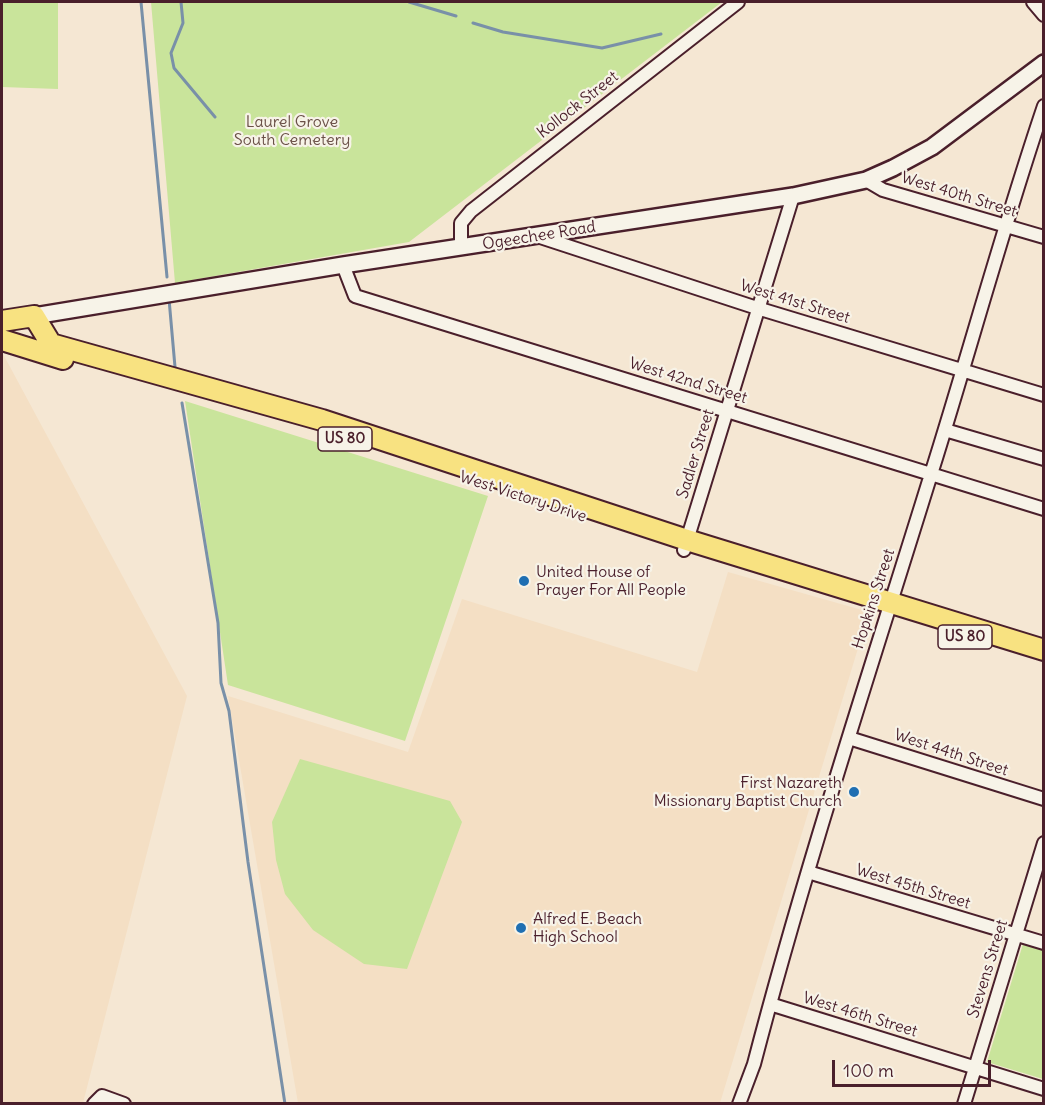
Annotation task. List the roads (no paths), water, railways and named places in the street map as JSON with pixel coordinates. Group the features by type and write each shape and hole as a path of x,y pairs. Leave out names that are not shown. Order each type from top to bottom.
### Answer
{"main road":[{"name":"Ogeechee Road","path":"2,321 34,316"},
{"name":"West Victory Drive","path":"34,316 51,344 322,420 686,545"},
{"name":"West Victory Drive","path":"2,340 319,430 889,607 1044,650"},
{"name":"West Victory Drive","path":"889,607 1044,661"}],"street":[{"name":"Kollock Street","path":"461,248 461,223 471,211 738,2"},
{"path":"1033,2 1044,15"},
{"name":"Ogeechee Road","path":"34,316 343,265 793,196 866,180 932,147 1041,70"},
{"name":"Hopkins Street","path":"739,1104 754,1064 808,872 932,474 1003,226 1044,106"},
{"name":"West 40th Street","path":"866,180 883,190 1044,237"},
{"name":"Sadler Street","path":"686,545 793,196"},
{"name":"West 41st Street","path":"537,236 757,308 1044,395"},
{"name":"West 42nd Street","path":"343,265 355,296 1044,509"},
{"path":"945,430 1044,459"},
{"name":"West 44th Street","path":"849,738 1044,799"},
{"name":"Stevens Street","path":"964,1104 1044,843"},
{"name":"West 45th Street","path":"808,872 1044,943"},
{"name":"West 46th Street","path":"770,1004 1044,1089"},
{"path":"98,1100 124,1104"}],"waterway":[{"path":"141,2 167,277"},
{"path":"181,2 183,23 171,53 174,68 215,117"},
{"path":"409,2 456,16"},
{"path":"473,23 503,32 602,48 661,34"},
{"path":"169,299 175,367"},
{"path":"182,403 218,623 221,683 229,711 248,862 285,1104"}],"place":[{"name":"United House of Prayer For All People","path":"524,581"},
{"name":"First Nazareth Missionary Baptist Church","path":"854,792"},
{"name":"Alfred E. Beach High School","path":"521,928"}],"park label":[{"name":"Laurel Grove South Cemetery","path":"292,131"}]}
